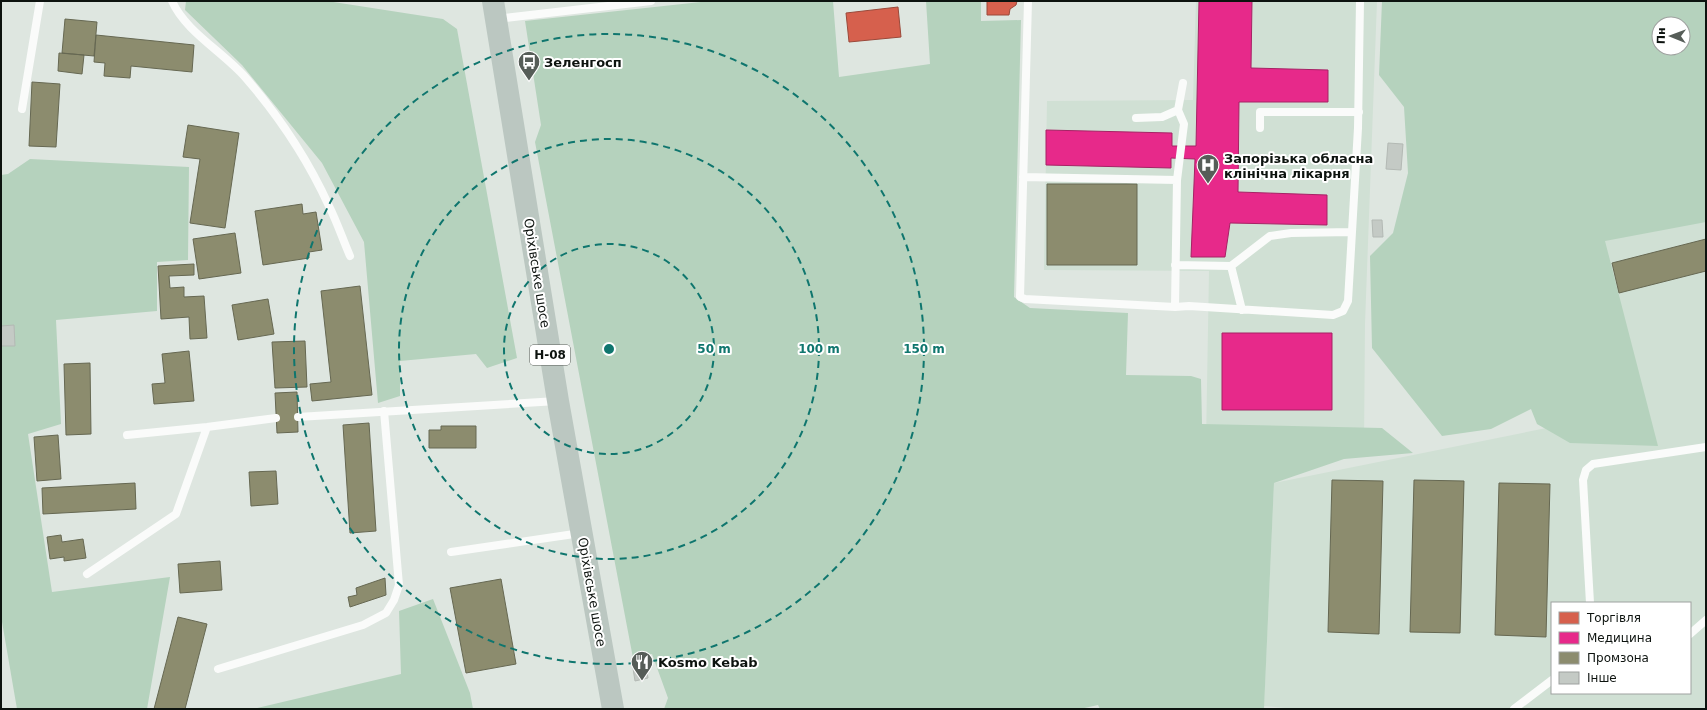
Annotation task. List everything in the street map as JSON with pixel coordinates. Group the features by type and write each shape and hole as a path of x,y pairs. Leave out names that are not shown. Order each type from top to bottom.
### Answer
{"main road":[{"name":"Оріхівське шосе","path":"495,10 558,401 613,709"}],"lane":[{"path":"22,108 40,1"},
{"path":"172,1 182,18 244,76 277,118 307,164 329,206 350,256"},
{"path":"495,10 651,1"},
{"path":"1028,1 1022,177 1020,297 1025,299 1175,307 1188,306 1333,315 1343,311 1348,301 1359,112 1360,1"},
{"path":"1175,307 1177,180 1184,124 1178,110 1183,84"},
{"path":"1136,118 1162,117 1178,110"},
{"path":"1260,128 1260,112 1359,112"},
{"path":"1022,177 1177,180"},
{"path":"1176,265 1230,266 1270,236 1291,233 1352,232"},
{"path":"1230,266 1242,310"},
{"path":"298,417 558,401"},
{"path":"218,669 363,625 386,613 394,600 399,585 384,411"},
{"path":"127,435 276,418"},
{"path":"87,574 176,514 207,427"},
{"path":"1590,602 1583,480 1586,470 1593,464 1706,447"},
{"path":"451,552 581,533"},
{"path":"1691,633 1706,620"},
{"path":"1514,709 1551,681"}],"shaded area":[{"name":"Запорізька обласна клінічна лікарня","path":"1196,1 1377,1 1365,324 1364,446 1206,443 1209,271 1044,270 1047,101 1193,100"},
{"path":"1706,202 1706,709 1295,709 1264,706 1274,483 1616,414 1592,224"}],"green space":[{"path":"186,1 327,1 443,19 457,29 517,358 487,368 476,354 400,361 400,396 378,403 364,242 322,163 242,65 185,10"},
{"path":"710,1 833,1 839,77 930,64 926,1 981,1 981,21 1021,20 1014,297 1030,308 1128,313 1126,375 1191,376 1201,379 1202,424 1382,428 1413,453 1344,459 1274,483 1264,709 1100,709 1098,705 1080,709 664,709 668,698 652,654 633,658 535,142 541,125 525,21"},
{"path":"1382,1 1706,1 1706,222 1605,241 1658,446 1570,443 1537,424 1531,409 1491,429 1442,436 1372,348 1370,256 1393,233 1408,173 1404,107 1379,75"},
{"path":"30,159 189,167 188,260 157,262 157,311 56,320 61,424 28,434 52,592 170,577 147,709 17,709 1,616 1,175 8,174"},
{"path":"433,599 470,693 473,709 253,709 401,674 399,611"}],"building: Торгівля":[{"path":"987,1 1017,1 1016,5 1010,9 1009,15 987,15"},
{"path":"898,7 901,37 849,42 846,13"}],"building: Медицина":[{"name":"Запорізька обласна клінічна лікарня","path":"1199,1 1252,1 1251,68 1328,70 1328,102 1239,102 1238,192 1327,195 1327,225 1230,223 1225,257 1191,257 1195,159 1171,158 1171,168 1046,165 1046,130 1172,133 1172,146 1196,146"},
{"path":"1222,333 1332,333 1332,410 1222,410"}],"building: Промзона":[{"path":"65,19 97,22 94,56 62,53"},
{"path":"96,35 194,45 192,72 131,66 130,78 104,76 105,63 94,62"},
{"path":"59,53 84,55 82,74 58,71"},
{"path":"32,82 60,84 56,147 29,146"},
{"path":"188,125 239,133 225,228 190,223 200,159 183,157"},
{"path":"1047,184 1137,184 1137,265 1047,265"},
{"path":"302,204 303,214 316,212 322,250 309,252 309,258 263,265 255,211"},
{"path":"235,233 241,273 199,279 193,239"},
{"path":"1706,239 1706,271 1619,293 1612,263"},
{"path":"194,264 194,275 169,276 170,288 184,287 184,297 204,296 207,338 190,339 189,317 161,319 158,266"},
{"path":"360,286 372,395 312,401 310,384 331,382 321,291"},
{"path":"268,299 274,334 238,340 232,305"},
{"path":"305,341 307,387 275,388 272,342"},
{"path":"189,351 194,401 154,404 152,384 165,383 162,354"},
{"path":"90,363 91,434 66,435 64,364"},
{"path":"297,392 298,432 277,433 275,393"},
{"path":"369,423 376,531 350,533 343,425"},
{"path":"441,426 476,426 476,448 429,448 429,430 441,430"},
{"path":"58,435 61,479 37,481 34,437"},
{"path":"276,471 278,504 251,506 249,472"},
{"path":"1332,480 1383,481 1379,634 1328,632"},
{"path":"1414,480 1464,481 1460,633 1410,632"},
{"path":"135,483 136,509 43,514 42,488"},
{"path":"1499,483 1550,484 1546,637 1495,635"},
{"path":"61,535 62,542 83,539 86,558 64,561 64,557 50,559 47,537"},
{"path":"220,561 222,590 180,593 178,564"},
{"path":"385,578 386,595 350,607 348,597 357,595 356,588"},
{"path":"501,579 516,664 466,673 450,588"},
{"path":"178,617 207,624 185,709 154,709"}],"building: Інше":[{"path":"1388,143 1403,144 1401,170 1386,169"},
{"path":"1372,220 1382,220 1383,237 1373,237"},
{"path":"14,325 15,346 1,346 1,326"},
{"path":"645,660 648,678 635,681 632,662"}],"place":[{"name":"Зеленгосп","path":"529,82"},
{"name":"Запорізька обласна клінічна лікарня","path":"1208,184"},
{"name":"Kosmo Kebab","path":"642,682"}]}
